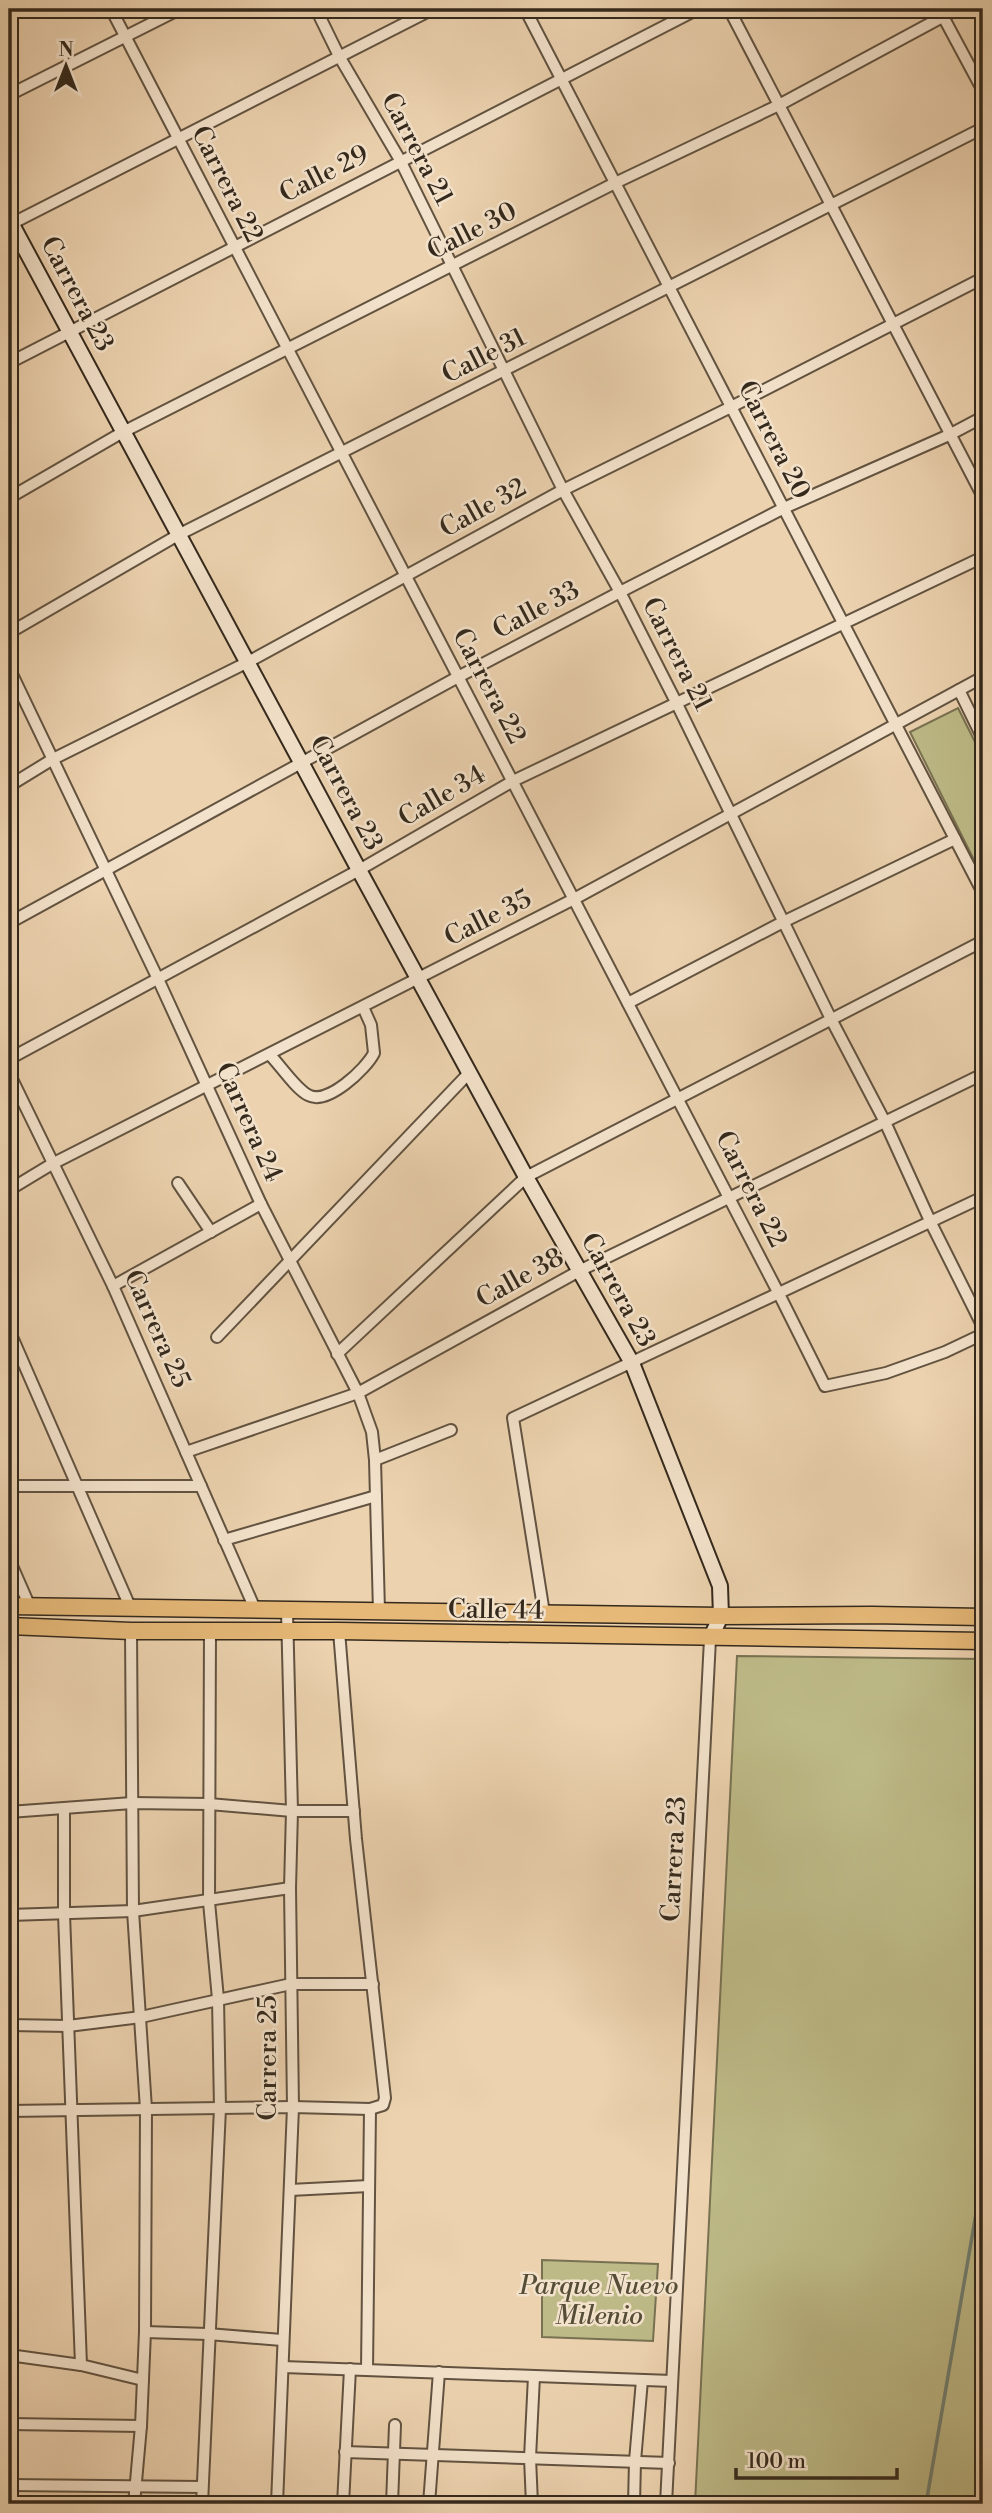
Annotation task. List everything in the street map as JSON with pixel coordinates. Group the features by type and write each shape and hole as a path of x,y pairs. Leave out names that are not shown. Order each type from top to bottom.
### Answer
{"main road":[{"name":"Calle 44","path":"9,1606 983,1617"},
{"name":"Calle 44","path":"9,1626 131,1631 339,1631 983,1642"}],"street":[{"name":"Carrera 22","path":"111,9 825,1386 886,1373 946,1352 983,1334"},
{"path":"9,95 180,9"},
{"name":"Carrera 21","path":"316,9 339,56 400,160 563,490 620,592 676,702 831,1019 885,1122 931,1223 983,1326"},
{"path":"10,223 433,9"},
{"name":"Carrera 20","path":"525,9 983,893"},
{"name":"Calle 29","path":"9,363 234,245 698,9"},
{"path":"729,9 983,497"},
{"name":"Calle 30","path":"9,498 123,432 615,183 779,105 941,12 957,9"},
{"path":"941,12 983,91"},
{"name":"Calle 31","path":"9,633 178,535 983,128"},
{"name":"Carrera 23","path":"10,223 469,1073 632,1363 720,1586 721,1616 710,1639 666,2504"},
{"name":"Calle 32","path":"9,786 53,759 248,663 563,490 983,278"},
{"name":"Calle 33","path":"9,923 458,677 620,592 784,508 949,435 983,417"},
{"name":"Calle 34","path":"9,1059 359,870 513,781 983,557"},
{"name":"Carrera 24","path":"9,668 158,979 261,1204 358,1393 372,1432 375,1460 379,1611"},
{"name":"Calle 35","path":"9,1190 52,1164 574,899 983,677"},
{"path":"959,690 983,739"},
{"path":"628,1003 785,921 956,839"},
{"path":"337,1354 526,1177 983,941"},
{"path":"270,1055 307,1095 328,1095 356,1076 374,1053 371,1024 363,1007"},
{"name":"Carrera 25","path":"9,1073 113,1286 255,1609"},
{"path":"217,1337 469,1073"},
{"name":"Calle 38","path":"186,1452 358,1393 579,1271 983,1074"},
{"path":"178,1183 211,1232"},
{"path":"544,1613 513,1418 983,1197"},
{"path":"113,1286 261,1204"},
{"path":"9,1330 131,1609"},
{"path":"375,1460 451,1430"},
{"path":"9,1486 201,1486"},
{"path":"224,1540 376,1496"},
{"path":"9,1559 30,1606"},
{"name":"Carrera 25","path":"278,2504 282,2340 293,2107 289,1888 292,1811 286,1611"},
{"path":"202,2504 220,2108 218,1999 209,1902 210,1630"},
{"path":"131,1631 133,1912 146,2109 145,2332 134,2504"},
{"path":"9,2111 373,2108 383,2105 385,2098 356,1839 339,1631"},
{"path":"9,1812 132,1803 209,1804 292,1811 354,1811"},
{"path":"64,1809 64,1914 81,2365"},
{"path":"9,1915 133,1912 289,1888"},
{"path":"9,2025 68,2026 141,2017 291,1984 373,1984"},
{"path":"367,2370 369,2186 373,2108"},
{"path":"290,2190 369,2186"},
{"path":"145,2332 282,2340"},
{"path":"9,2355 81,2365 143,2380"},
{"path":"282,2367 672,2381"},
{"path":"343,2504 349,2369"},
{"path":"429,2504 439,2372"},
{"path":"532,2504 530,2458 534,2376"},
{"path":"634,2504 642,2380"},
{"path":"9,2424 141,2426"},
{"path":"392,2504 395,2425"},
{"path":"345,2452 669,2463"},
{"path":"9,2486 202,2487"}],"green space":[{"path":"958,708 983,758 983,878 910,732"},
{"path":"737,1656 983,1659 983,2504 695,2504"},
{"name":"Parque Nuevo Milenio","path":"542,2260 658,2264 653,2341 542,2337"}],"waterway":[{"path":"926,2504 983,2173"}]}
